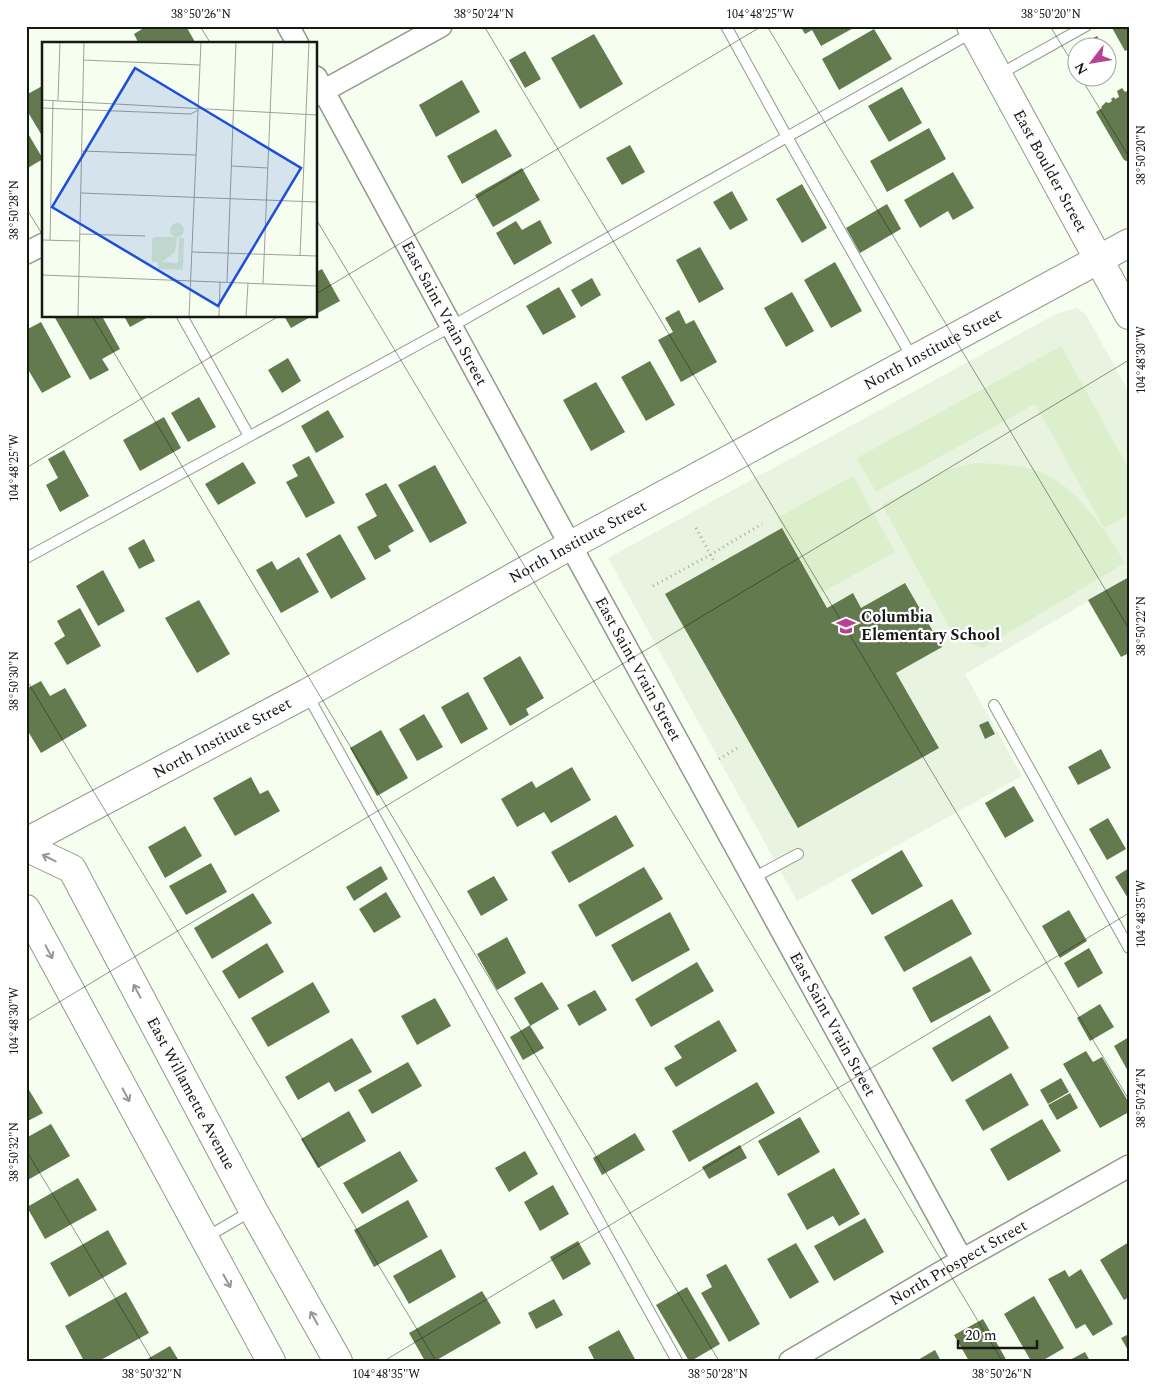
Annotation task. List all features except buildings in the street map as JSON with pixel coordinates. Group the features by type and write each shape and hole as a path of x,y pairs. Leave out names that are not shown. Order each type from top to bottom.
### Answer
{"street":[{"path":"288,26 297,42"},
{"path":"319,88 442,26"},
{"name":"East Boulder Street","path":"972,29 1129,315"},
{"name":"East Saint Vrain Street","path":"319,88 452,326 962,1260"},
{"name":"North Institute Street","path":"26,842 307,693 571,545 1129,244"},
{"path":"26,253 42,245"},
{"name":"East Willamette Avenue","path":"26,847 72,870 253,1210 338,1361"},
{"path":"26,909 271,1361"},
{"name":"North Prospect Street","path":"790,1361 962,1260 1129,1166"}],"lane":[{"path":"726,26 914,360"},
{"path":"997,75 1086,26"},
{"path":"26,558 452,326 787,137 972,29"},
{"path":"183,318 249,436"},
{"path":"307,693 677,1361"},
{"path":"994,705 1129,948"},
{"path":"753,878 798,854"},
{"path":"204,1238 253,1210"}],"path":[{"path":"653,586 762,524"},
{"path":"696,528 715,562"},
{"path":"719,759 739,748"}],"shaded area":[{"name":"Columbia Elementary School","path":"1077,308 1086,315 1129,392 1129,577 965,674 1022,776 797,901 608,558 1058,313"},
{"path":"1061,346 1129,469 1129,514 1104,528 1035,404 876,492 857,458"},
{"path":"977,463 1026,467 1054,479 1078,499 1100,524 1125,563 983,648 956,639 882,505 949,469"},
{"path":"853,476 895,552 819,594 777,518"}],"place":[{"name":"Columbia Elementary School","path":"846,626"}]}
